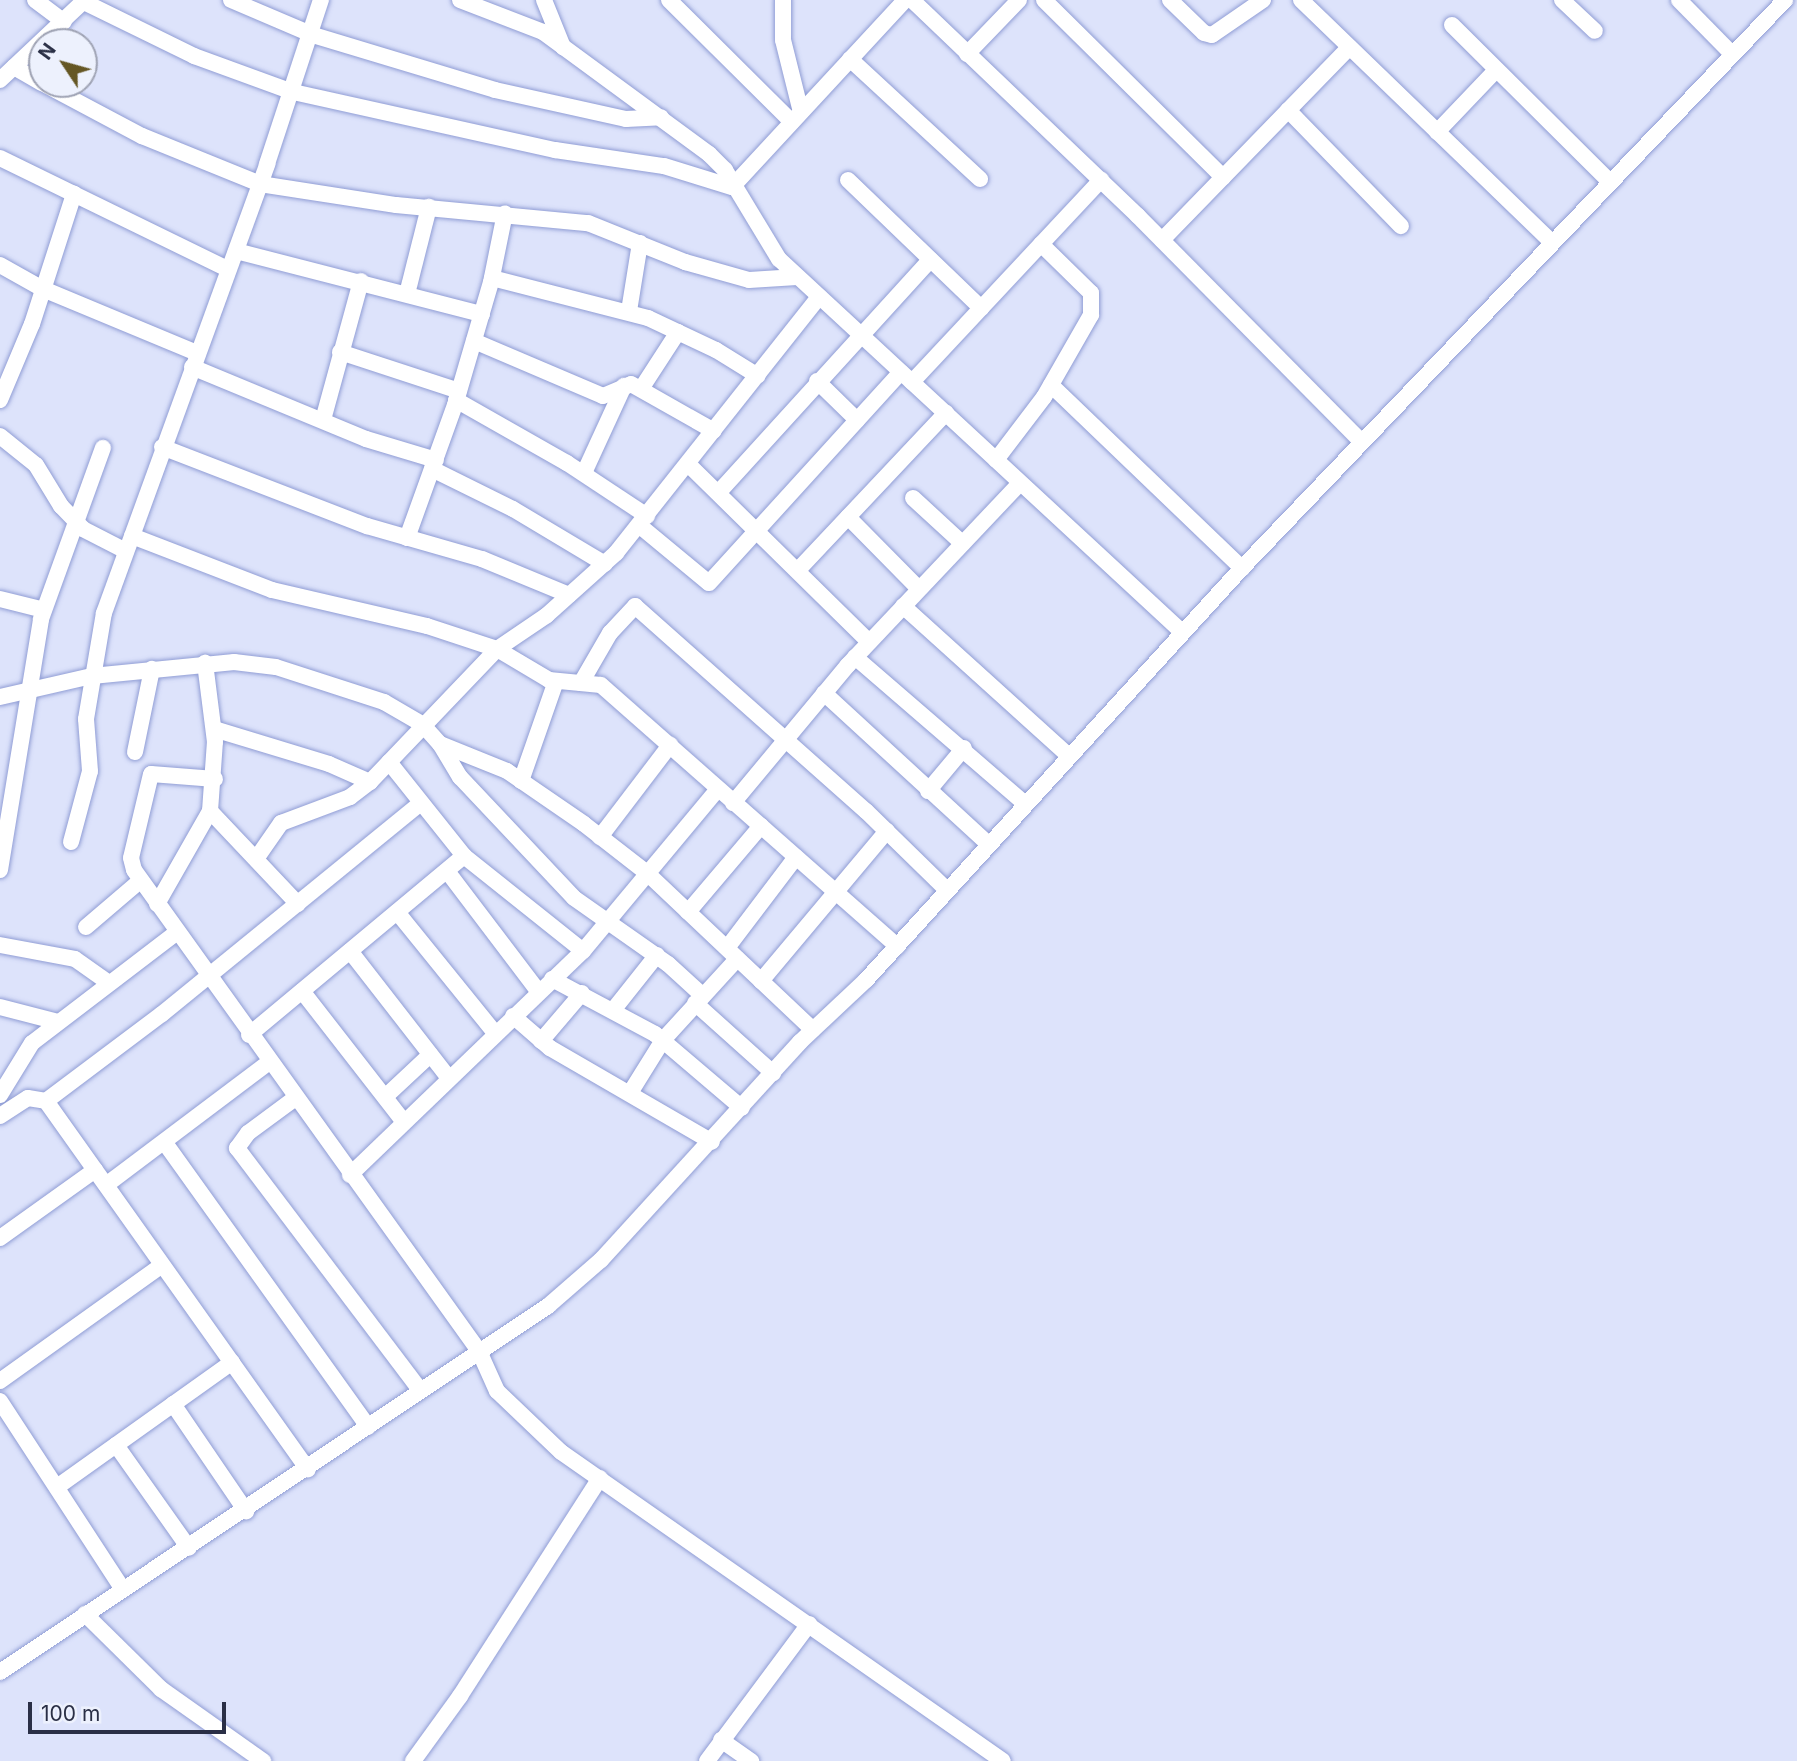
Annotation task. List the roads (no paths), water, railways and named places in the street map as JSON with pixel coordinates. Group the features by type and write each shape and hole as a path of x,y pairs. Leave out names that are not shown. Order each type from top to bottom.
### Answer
{"street":[{"path":"35,0 64,22"},
{"path":"231,0 313,35 541,102 626,119 661,117"},
{"path":"71,842 90,771 85,730 104,613 293,92 313,35 321,0"},
{"path":"460,0 527,24 563,47 709,154 779,259 1182,632"},
{"path":"669,0 797,117"},
{"path":"783,0 783,40 797,117"},
{"path":"733,187 905,0"},
{"path":"912,0 1101,180 1362,442"},
{"path":"967,54 1019,0"},
{"path":"1044,0 1223,177"},
{"path":"1170,0 1204,33 1212,35 1263,0"},
{"path":"1301,0 1552,242"},
{"path":"1562,0 1595,32"},
{"path":"1679,0 1731,53"},
{"path":"0,1672 85,1614 247,1511 420,1390 548,1306 601,1260 813,1030 897,946 1024,803 1242,568 1731,53 1785,0"},
{"path":"0,79 85,1 194,56 293,92 555,149 664,166 733,187"},
{"path":"547,1 563,47"},
{"path":"1452,25 1495,71 1609,181"},
{"path":"1162,240 1350,47"},
{"path":"850,59 980,179"},
{"path":"14,67 28,75"},
{"path":"1437,132 1495,71"},
{"path":"70,98 121,126 260,184 429,207 588,223 749,280 797,276"},
{"path":"1288,110 1401,226"},
{"path":"0,158 228,269"},
{"path":"848,180 981,308"},
{"path":"340,352 458,395 584,473 643,521 706,583 857,420 981,308 1101,180"},
{"path":"0,400 43,289 74,194"},
{"path":"407,294 429,207"},
{"path":"407,538 458,395 492,278 505,213"},
{"path":"629,311 640,243"},
{"path":"996,460 1051,385 1091,315 1094,303 1091,293 1041,244"},
{"path":"236,251 482,314"},
{"path":"719,492 859,334 930,260"},
{"path":"0,265 43,289 323,420 434,465 605,564"},
{"path":"492,278 629,311 678,332 758,376"},
{"path":"323,420 361,281"},
{"path":"256,859 281,823 350,797 370,782 422,724 497,649 605,564 643,521 819,297"},
{"path":"641,390 678,332"},
{"path":"474,341 603,396 625,384 641,390 714,431"},
{"path":"817,381 857,420"},
{"path":"584,473 625,384"},
{"path":"1051,385 1242,568"},
{"path":"798,570 946,413"},
{"path":"0,436 36,465 74,520 93,537 129,544 272,590 427,626 497,649 556,681 601,685 612,691 733,803 897,946"},
{"path":"162,447 407,538 482,559 569,595"},
{"path":"0,870 6,793 31,690 44,610 74,520 103,448"},
{"path":"688,464 869,642"},
{"path":"733,803 855,657 1020,483"},
{"path":"913,498 962,543"},
{"path":"848,517 919,589"},
{"path":"0,599 44,610"},
{"path":"581,683 610,633 635,606 783,742 887,831 947,890"},
{"path":"903,606 1068,755"},
{"path":"855,657 964,748 1024,803"},
{"path":"0,697 92,676 205,663 276,667 351,689 422,724 440,744 460,777 516,842 574,898 656,955 773,1073"},
{"path":"157,904 210,811 215,779 214,729 205,663"},
{"path":"135,752 152,669"},
{"path":"521,780 556,681"},
{"path":"824,693 988,844"},
{"path":"214,729 329,764 370,782"},
{"path":"440,744 485,759 521,780 648,873 813,1030"},
{"path":"600,837 670,745"},
{"path":"928,791 964,748"},
{"path":"389,762 464,856 583,951"},
{"path":"215,779 151,774 131,858 141,880 268,1063 479,1351 497,1391 520,1417 600,1478 1003,1761"},
{"path":"350,1175 583,951 718,789"},
{"path":"46,1101 208,976 421,803"},
{"path":"210,811 298,904"},
{"path":"688,912 761,827"},
{"path":"761,981 887,831"},
{"path":"249,1035 464,856"},
{"path":"630,1093 663,1040 699,999 732,954 796,857"},
{"path":"447,871 539,992"},
{"path":"86,927 141,880"},
{"path":"397,912 495,1033"},
{"path":"0,1095 5,1075 32,1043 177,932"},
{"path":"0,945 75,959 109,983"},
{"path":"350,951 449,1079"},
{"path":"614,1009 656,955"},
{"path":"552,979 614,1009 663,1040 742,1108"},
{"path":"302,991 404,1122"},
{"path":"541,1041 582,993"},
{"path":"0,1007 58,1022"},
{"path":"513,1016 541,1041 712,1142"},
{"path":"384,1097 430,1055"},
{"path":"106,1185 268,1063"},
{"path":"0,1116 28,1097 46,1101 307,1469"},
{"path":"294,1099 248,1133 237,1148 420,1390"},
{"path":"164,1143 368,1427"},
{"path":"0,1238 95,1170"},
{"path":"0,1381 162,1265"},
{"path":"57,1487 232,1362"},
{"path":"0,1401 123,1590"},
{"path":"173,1404 247,1511"},
{"path":"116,1445 189,1548"},
{"path":"413,1761 460,1696 600,1478"},
{"path":"85,1614 161,1689 263,1761"},
{"path":"706,1761 809,1624"},
{"path":"721,1740 751,1761"}]}
